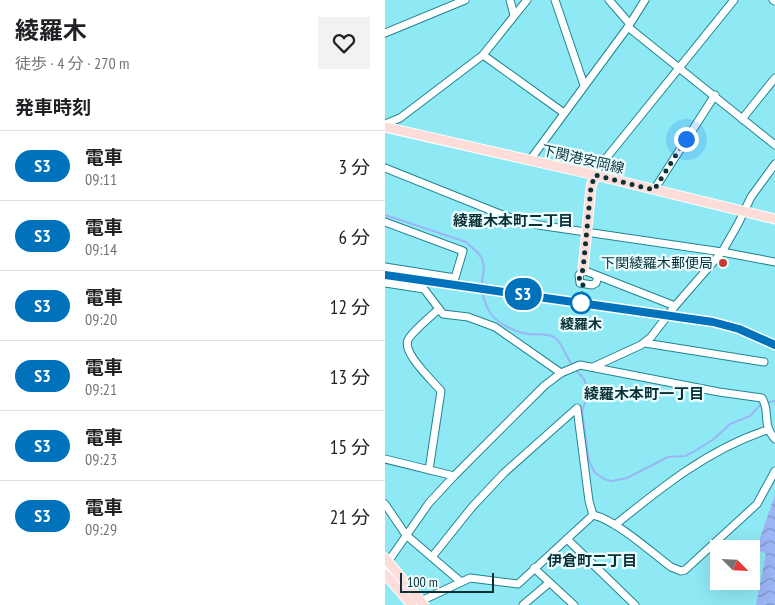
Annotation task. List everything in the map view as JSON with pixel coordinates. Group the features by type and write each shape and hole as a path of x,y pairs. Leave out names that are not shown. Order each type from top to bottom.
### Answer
{"main road":[{"name":"下関港安岡線","path":"385,125 775,219"},
{"path":"583,270 591,187 595,175"},
{"path":"386,562 419,604"},
{"path":"385,574 419,604"}],"street":[{"path":"385,33 465,0"},
{"path":"510,0 515,15"},
{"path":"385,125 400,118 483,56 527,0"},
{"path":"555,0 584,85"},
{"path":"609,0 629,25 775,145"},
{"path":"530,160 629,25 645,0"},
{"path":"595,175 599,167 734,0"},
{"path":"483,56 564,113"},
{"path":"742,119 775,78"},
{"path":"654,190 715,95"},
{"path":"593,367 645,343 722,252 761,181 775,164"},
{"path":"385,168 505,216 538,225 722,252 775,262"},
{"path":"385,222 463,251 455,278 385,268"},
{"path":"598,276 596,283 592,285 580,283 579,275 583,270 675,306"},
{"path":"385,283 424,289 443,314 468,316 495,327 561,374"},
{"path":"429,470 441,391 414,361 407,346 408,339 439,309"},
{"path":"645,343 764,362"},
{"path":"386,562 429,503 455,476 544,386 561,374 578,366 593,367 763,399 767,430 775,438"},
{"path":"432,557 472,507 504,473 577,408 589,500 593,516"},
{"path":"615,525 661,487 698,462 745,437 767,430"},
{"path":"385,459 455,476"},
{"path":"419,604 470,578 518,584 593,516 602,517 615,525 671,567 681,571 685,570 757,504 775,472"},
{"path":"385,504 406,535 461,582"},
{"path":"567,539 635,605"},
{"path":"534,568 574,605"},
{"path":"523,605 549,583"}],"water":[{"path":"775,495 775,605 756,605 766,554 760,551 759,540"}],"waterway":[{"path":"385,215 466,242 482,259 484,267 483,294 485,303 494,318 518,331 554,337 560,343 573,366"},
{"path":"576,370 584,379 589,391 582,411 589,461 595,473 606,480 612,481 627,478 668,457 685,456 714,439 730,424 750,416 761,404"},
{"path":"766,403 775,401"}],"railway":[{"path":"385,275 713,322 739,329 775,345"}],"train":[{"name":"S3","path":"385,275 683,316 739,329 775,345"}],"place":[{"name":"下関綾羅木郵便局","path":"723,263"},
{"name":"綾羅木","path":"581,303"}],"district":[{"name":"綾羅木本町二丁目","path":"513,221"},
{"name":"綾羅木本町一丁目","path":"644,394"},
{"name":"伊倉町二丁目","path":"592,561"}],"route":[{"path":"581,303 583,284 580,283 579,275 583,270 591,187 595,175 654,190 657,182 686,139"}]}
